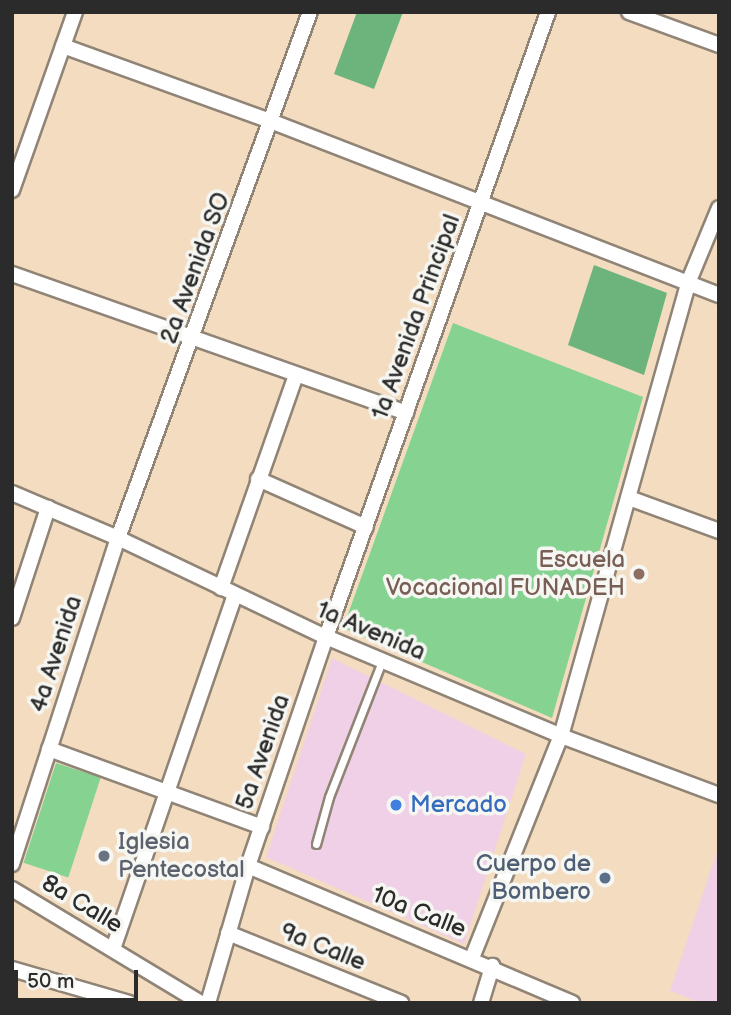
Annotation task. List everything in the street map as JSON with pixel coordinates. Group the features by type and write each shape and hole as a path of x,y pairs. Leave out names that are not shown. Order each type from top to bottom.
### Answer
{"street":[{"path":"12,190 75,12"},
{"name":"1a Avenida Principal","path":"326,636 548,12"},
{"path":"629,12 719,45"},
{"name":"2a Avenida SO","path":"118,538 273,122 306,13"},
{"path":"63,46 273,122 719,295"},
{"path":"472,958 561,736 688,284 719,208"},
{"path":"12,274 406,413"},
{"path":"221,588 296,375"},
{"path":"258,479 366,527"},
{"name":"1a Avenida","path":"12,493 118,538 235,595 382,660 561,736 719,795"},
{"path":"629,498 719,531"},
{"path":"12,618 48,508"},
{"name":"4a Avenida","path":"12,864 118,538"},
{"path":"113,949 235,595"},
{"name":"5a Avenida","path":"210,1002 248,866 326,636"},
{"path":"49,749 262,827"},
{"name":"10a Calle","path":"248,866 492,966 572,1003"},
{"name":"8a Calle","path":"12,889 210,1002"},
{"name":"9a Calle","path":"228,933 401,1003"},
{"path":"481,1003 492,966"},
{"path":"12,969 129,1003"}],"lane":[{"path":"316,844 329,797 382,660"}],"shaded area":[{"name":"Mercado","path":"332,658 526,754 464,944 266,857"},
{"path":"719,846 719,1003 701,1003 670,991"}],"green space":[{"path":"357,12 403,12 374,89 334,74"},
{"path":"594,265 667,293 644,375 568,345"},
{"path":"453,323 643,397 552,718 343,628"},
{"path":"56,763 101,778 68,877 24,863"}],"place":[{"name":"Escuela Vocacional FUNADEH","path":"639,574"},
{"name":"Mercado","path":"396,805"},
{"name":"Iglesia Pentecostal","path":"104,856"},
{"name":"Cuerpo de Bombero","path":"605,878"}]}
